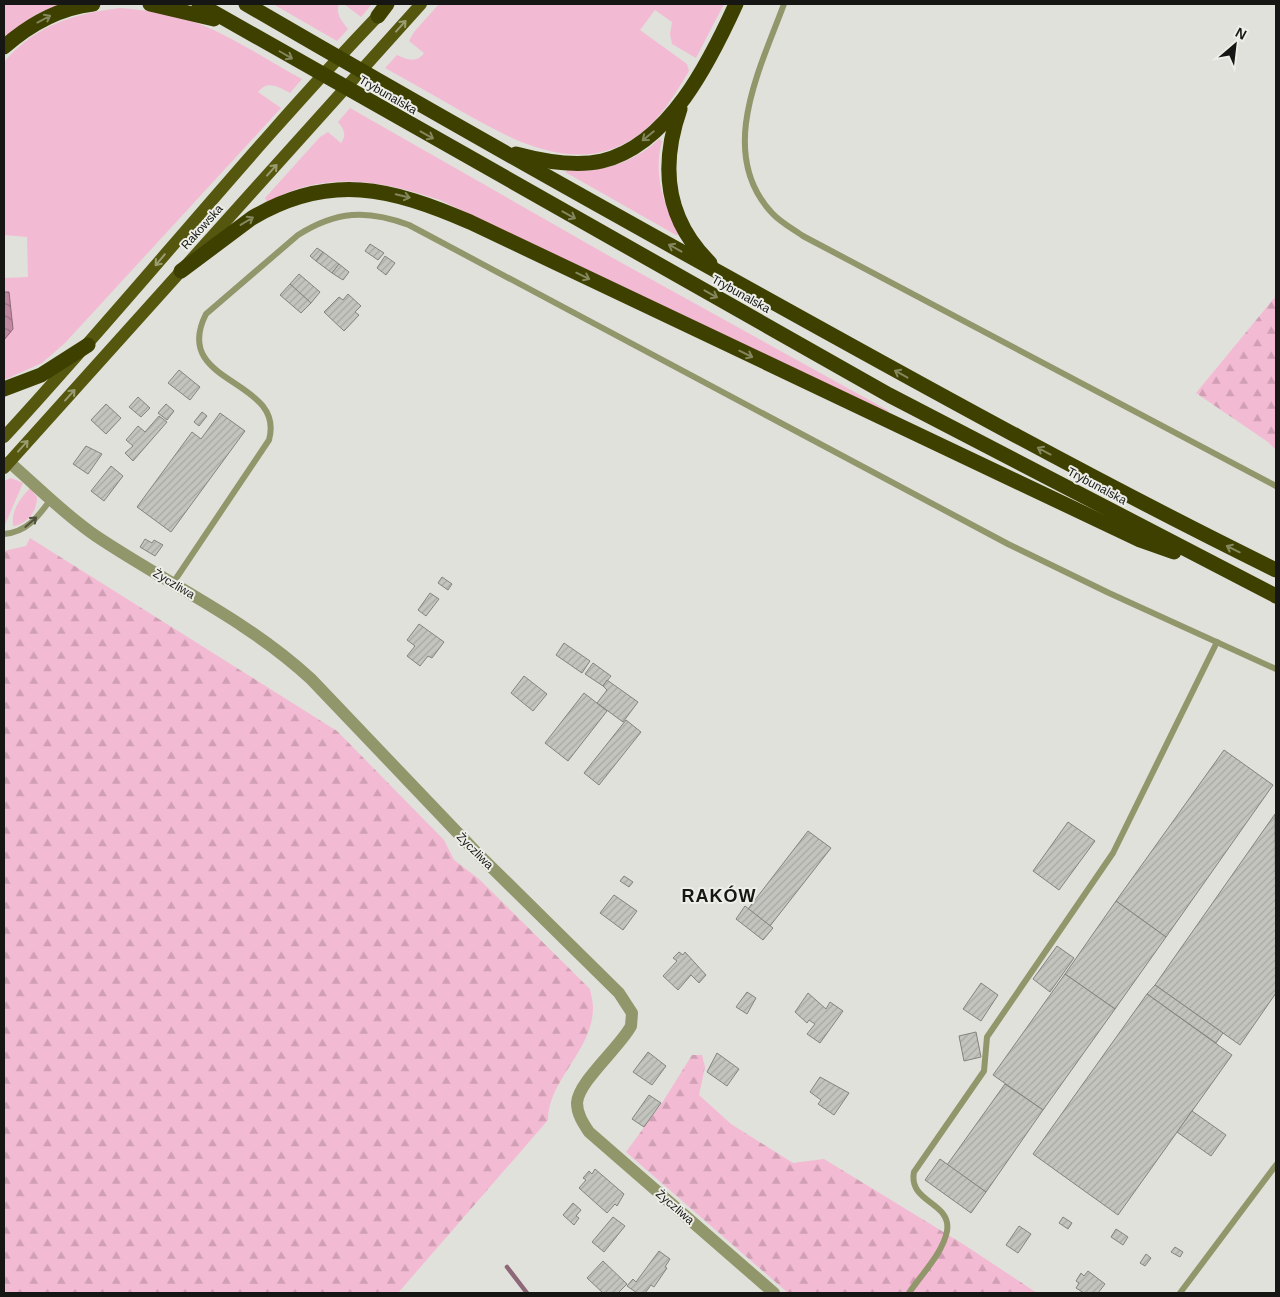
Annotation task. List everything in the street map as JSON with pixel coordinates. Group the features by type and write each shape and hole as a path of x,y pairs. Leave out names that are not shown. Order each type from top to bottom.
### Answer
{"highway":[{"path":"4,47 31,26 55,13 93,4"},
{"path":"150,4 178,9 218,21 266,43"},
{"name":"Trybunalska","path":"199,4 889,394 1276,596"},
{"path":"246,4 495,148 541,160 579,163 600,161 624,152 647,138 682,102"},
{"path":"718,272 705,259 688,234 671,199 668,179 669,151 682,102 736,4"},
{"name":"Trybunalska","path":"495,148 902,374 1164,515 1276,570"},
{"path":"181,271 252,218 264,211 312,194 336,189 360,189 409,197 470,222 1140,540 1224,570"},
{"path":"4,389 41,375 88,345"}],"main road":[{"name":"Rakowska","path":"6,462 421,4"},
{"name":"Rakowska","path":"4,437 88,345 191,223 382,10"}],"street":[{"name":"Życzliwa","path":"6,462 94,534 259,635 299,668 474,851 619,993 632,1013 631,1026 578,1096 578,1114 589,1132 769,1292"}],"lane":[{"path":"784,4 752,95 743,139 746,167 756,193 773,215 803,236 1276,486"},
{"path":"172,583 269,440 272,427 268,414 260,402 213,368 204,358 198,343 200,327 206,314 298,235 314,225 329,218 372,214 386,216 409,225 1008,544 1109,593 1276,669"},
{"path":"4,534 16,532 29,525 51,499"},
{"path":"909,1293 943,1244 948,1229 943,1214 916,1192 912,1180 914,1172 984,1071 987,1037 1113,853 1217,642"},
{"path":"1180,1293 1276,1165"}],"green space":[{"path":"4,4 60,4 35,15 4,39"},
{"path":"273,4 339,4 338,11 341,20 348,29 337,41"},
{"path":"344,4 372,4 361,17"},
{"path":"439,4 724,4 696,58 672,44 670,34 672,22 655,10 640,30 687,64 689,71 672,99 643,132 612,149 590,154 568,154 524,143 502,133 385,68 397,55 412,60 424,53 409,41 414,32"},
{"path":"120,8 172,15 189,20 233,40 302,79 290,93 273,85 261,88 258,92 281,108 65,343 42,363 4,380 4,278 28,277 27,237 4,235 4,62 29,39 56,23 87,14"},
{"path":"350,108 611,257 889,411 887,412 440,200 396,187 374,183 331,182 310,185 267,202 265,198 320,137 328,132 341,143 344,132 338,122"},
{"path":"659,139 662,141 659,153 661,189 664,201 680,234 676,235 565,172 567,170 592,170 616,165 639,154"},
{"path":"1276,296 1276,450 1268,442 1196,393"},
{"path":"11,478 23,483 4,527 4,481"},
{"path":"30,488 37,497 35,508 27,520 13,526 15,510"},
{"path":"30,538 337,731 444,840 454,860 479,879 590,989 593,1008 591,1023 586,1038 555,1092 550,1105 548,1120 398,1293 4,1293 4,551 26,546"},
{"path":"692,1055 702,1055 705,1067 699,1095 731,1124 793,1163 824,1159 963,1244 1037,1293 788,1293 626,1152 662,1103"}],"water":[{"path":"4,292 9,292 13,329 4,340"}],"building":[{"path":"370,244 384,253 378,260 365,251"},
{"path":"317,248 323,252 316,261 310,256"},
{"path":"323,252 339,264 332,273 316,261"},
{"path":"385,256 395,263 386,275 377,268"},
{"path":"339,264 349,272 343,280 332,273"},
{"path":"299,274 320,292 311,303 290,284"},
{"path":"290,284 311,303 301,313 280,295"},
{"path":"348,294 361,306 355,312 359,315 344,331 324,312 339,297 343,300"},
{"path":"179,370 200,387 190,400 168,383"},
{"path":"138,397 150,408 141,417 129,407"},
{"path":"106,404 121,418 106,434 91,420"},
{"path":"166,404 174,411 167,420 158,413"},
{"path":"202,412 207,416 199,426 194,422"},
{"path":"220,413 245,431 171,532 137,507 192,432 201,439"},
{"path":"159,416 167,422 133,461 125,453 133,446 126,440 138,426 145,432"},
{"path":"86,446 102,454 88,474 73,464"},
{"path":"111,466 123,476 104,501 91,491"},
{"path":"145,539 152,543 154,540 163,545 155,556 140,547"},
{"path":"442,577 452,584 448,590 438,583"},
{"path":"430,593 439,599 426,616 418,610"},
{"path":"419,624 444,642 432,658 428,656 420,666 407,656 415,646 407,640"},
{"path":"564,643 590,661 582,673 556,655"},
{"path":"593,663 611,676 603,686 585,674"},
{"path":"524,676 547,694 533,711 511,693"},
{"path":"607,680 638,702 623,722 597,703 607,690 603,686"},
{"path":"584,693 607,711 568,761 545,743"},
{"path":"626,720 641,732 599,785 584,773"},
{"path":"1224,750 1273,785 1166,937 1116,901"},
{"path":"1275,814 1276,993 1240,1045 1155,985"},
{"path":"1068,822 1095,841 1059,890 1033,871"},
{"path":"808,831 831,848 770,926 748,909"},
{"path":"624,876 633,882 629,887 620,881"},
{"path":"614,895 637,911 623,930 600,913"},
{"path":"1116,901 1166,937 1115,1009 1065,974"},
{"path":"745,906 773,928 763,940 736,919"},
{"path":"1057,946 1074,958 1050,992 1033,979"},
{"path":"679,952 683,955 685,952 706,975 699,983 691,975 678,990 663,976 677,961 673,958"},
{"path":"1065,974 1115,1009 1043,1110 993,1075"},
{"path":"981,983 998,995 981,1021 963,1009"},
{"path":"1155,985 1223,1033 1216,1043 1147,994"},
{"path":"747,992 756,998 747,1014 736,1007"},
{"path":"808,993 826,1009 830,1002 843,1011 820,1043 807,1034 815,1024 809,1020 807,1023 795,1012"},
{"path":"1147,994 1232,1055 1118,1215 1033,1154"},
{"path":"976,1032 981,1057 964,1061 959,1036"},
{"path":"648,1052 666,1066 652,1085 633,1072"},
{"path":"717,1053 739,1069 727,1086 707,1072"},
{"path":"820,1077 849,1093 834,1115 818,1104 821,1100 810,1092"},
{"path":"1005,1084 1043,1110 986,1192 947,1165"},
{"path":"649,1095 661,1103 644,1127 632,1119"},
{"path":"1192,1111 1226,1135 1211,1156 1177,1132"},
{"path":"940,1159 986,1192 971,1213 925,1180"},
{"path":"595,1169 624,1194 617,1206 615,1204 607,1213 579,1188 586,1180 583,1178 589,1171 592,1174"},
{"path":"573,1203 581,1210 576,1216 579,1218 574,1225 563,1215"},
{"path":"613,1217 625,1226 604,1252 592,1242"},
{"path":"1063,1217 1072,1223 1068,1229 1059,1223"},
{"path":"1019,1226 1031,1234 1018,1253 1006,1245"},
{"path":"1116,1229 1128,1237 1123,1245 1111,1237"},
{"path":"1175,1247 1183,1252 1180,1257 1171,1252"},
{"path":"659,1251 670,1259 665,1267 667,1268 654,1287 651,1285 645,1293 637,1293 627,1286 633,1279 636,1282"},
{"path":"1146,1254 1151,1258 1145,1266 1140,1263"},
{"path":"603,1261 627,1284 618,1293 603,1293 587,1278"},
{"path":"1088,1271 1105,1284 1098,1293 1084,1293 1076,1288 1079,1283 1076,1281 1081,1273 1084,1276"}],"waterway":[{"path":"507,1267 527,1293"}],"district":[{"name":"RAKÓW","path":"719,896"}]}
